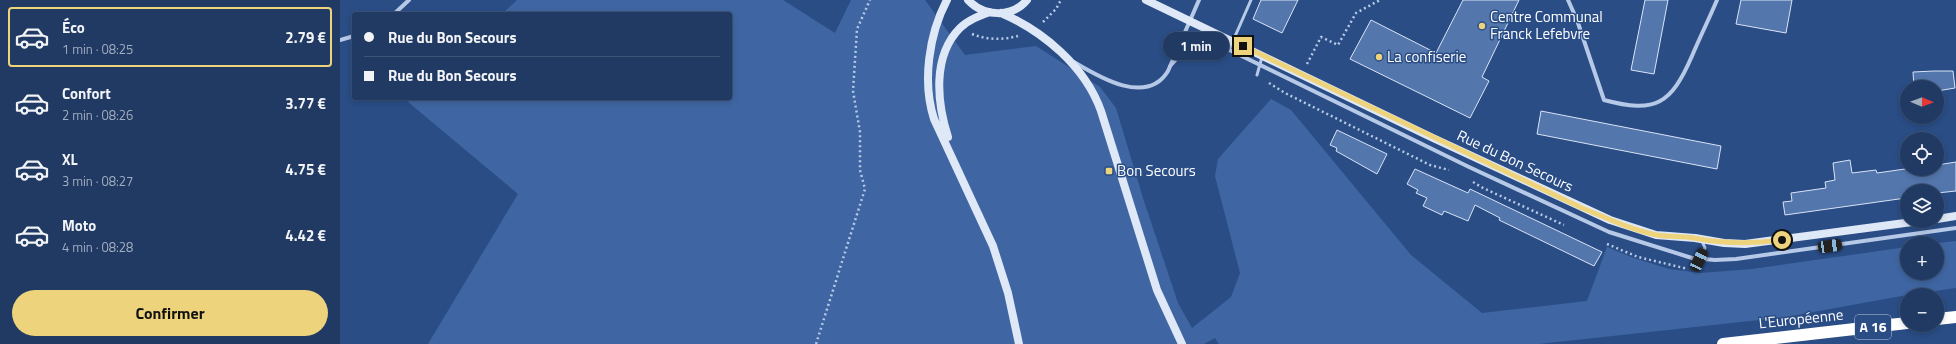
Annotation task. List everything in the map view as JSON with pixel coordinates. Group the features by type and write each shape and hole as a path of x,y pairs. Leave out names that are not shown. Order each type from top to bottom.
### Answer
{"highway":[{"path":"1944,318 1956,317"},
{"name":"L'Européenne","path":"1723,344 1900,324"}],"main road":[{"path":"946,0 939,18 933,42 929,88 930,103 934,119 954,159 993,246 1008,293 1019,344"},
{"path":"968,0 979,8 990,12 1001,13 1014,10 1027,0"},
{"name":"Rue du Bon Secours","path":"1146,0 1440,141 1610,220 1656,235 1695,238 1729,244 1757,243 1900,224"},
{"path":"954,159 941,111 940,74 947,50 959,29 968,22 990,12"},
{"path":"1001,13 1033,29 1063,55 1085,78 1098,101 1157,290 1182,344"},
{"path":"1944,218 1956,216"}],"street":[{"path":"396,12 409,0"},
{"path":"1063,55 1103,78 1132,86 1150,86 1164,77 1199,0"},
{"path":"1568,0 1577,20 1604,100 1632,106 1652,104 1674,91 1684,74 1717,0"},
{"path":"340,40 352,37"},
{"name":"Rue du Bon Secours","path":"1170,66 1183,52 1200,43 1210,42 1259,64 1380,125 1581,219 1633,241 1699,260 1736,259 1956,228"}],"lane":[{"path":"1229,50 1251,0"},
{"path":"1257,75 1259,64 1263,56"},
{"path":"1699,260 1705,248 1702,240"}],"path":[{"path":"816,344 865,189 860,170 860,132 853,91 857,29 870,0"},
{"path":"1302,74 1322,37 1338,45 1356,13 1380,0"},
{"path":"1257,75 1285,93 1339,120"}],"shaded area":[{"path":"517,0 783,0 835,33 851,0 925,0 965,55 1036,46 1100,87 1116,108 1143,198 1178,303 1192,328 1231,297 1240,273 1215,176 1218,159 1271,99 1291,110 1411,255 1482,313 1587,301 1607,247 1634,258 1669,269 1701,273 1752,269 1900,248 1900,280 1944,280 1944,242 1956,241 1956,288 1944,290 1944,288 1900,288 1900,296 1786,317 1539,344 1219,344 1215,338 1204,344 428,344 518,194 408,102 410,100 732,100 732,12 504,12"}],"building":[{"path":"1261,0 1298,0 1282,33 1253,19"},
{"path":"1463,0 1519,0 1482,77 1489,81 1470,118 1350,59 1371,20 1436,53"},
{"path":"1645,0 1668,0 1654,74 1631,70"},
{"path":"1741,0 1792,0 1786,33 1736,24"},
{"path":"1953,71 1955,88 1944,90 1944,80 1914,80 1913,72"},
{"path":"1541,111 1721,146 1717,169 1537,134"},
{"path":"1337,130 1387,154 1377,174 1336,151 1337,148 1330,145"},
{"path":"1850,160 1852,173 1876,170 1877,173 1900,170 1900,176 1944,176 1944,164 1956,162 1956,191 1944,192 1944,184 1900,184 1900,199 1785,215 1783,202 1792,201 1791,193 1826,188 1825,182 1835,180 1833,163"},
{"path":"1415,169 1468,193 1470,189 1602,252 1594,266 1499,220 1500,218 1475,205 1468,221 1444,211 1442,215 1423,206 1427,198 1416,193 1418,190 1407,184"}],"place":[{"name":"Centre Communal Franck Lefebvre","path":"1482,26"},
{"name":"La confiserie","path":"1379,57"},
{"name":"Bon Secours","path":"1109,171"}],"route":[{"path":"1243,46 1582,208 1634,229 1656,235 1689,237 1734,244 1782,240"}]}
